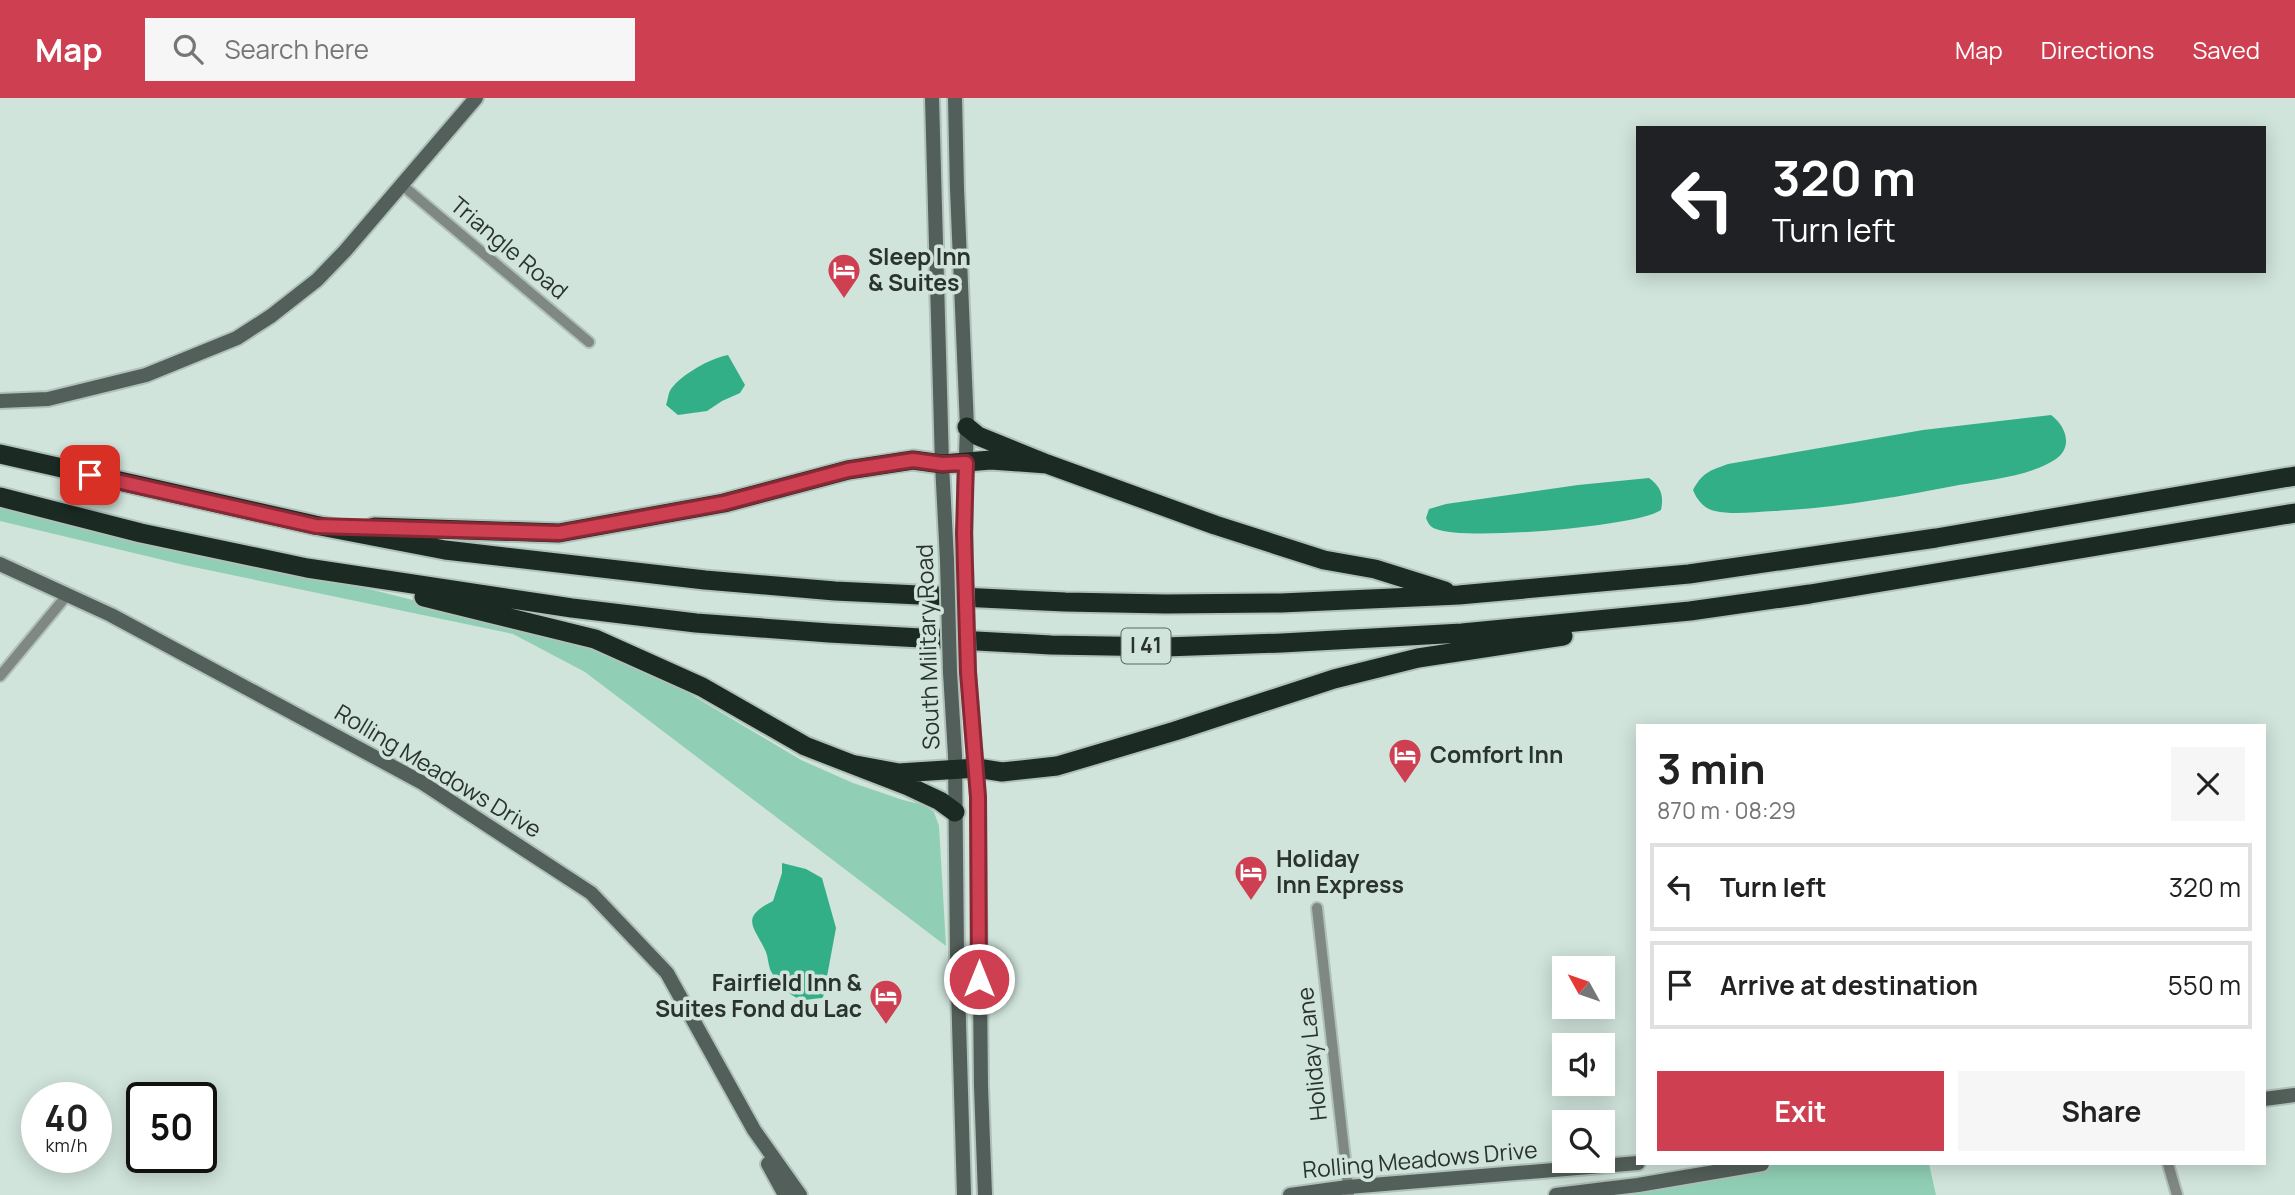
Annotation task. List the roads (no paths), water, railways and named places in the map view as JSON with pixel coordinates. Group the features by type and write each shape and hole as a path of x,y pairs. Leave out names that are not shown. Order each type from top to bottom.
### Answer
{"highway":[{"path":"967,427 978,436 1046,464 1164,508 1324,560 1375,569 1460,595"},
{"name":"I 41","path":"0,454 316,526 445,550 705,580 835,591 1166,604 1281,603 1460,595 1689,575 1936,538 2295,476"},
{"path":"316,526 559,533 724,503 848,470 913,460 942,464 1000,460 1046,464"},
{"name":"I 41","path":"0,497 141,533 307,568 572,608 696,623 843,634 1051,645 1165,647 1462,634 1690,611 1823,592 2295,513"},
{"path":"307,568 595,639 702,687 805,746 929,796 955,812"},
{"path":"856,765 899,773 977,768 1002,772 1056,765 1175,731 1334,679 1418,658 1595,631 1690,611"}],"main road":[{"path":"0,401 48,399 146,375 237,338 271,316 317,280 476,98"},
{"name":"South Military Road","path":"932,98 942,464 955,770 964,1195"},
{"name":"South Military Road","path":"955,98 967,427 965,561 968,672 977,768 981,1086 987,1191"},
{"name":"Rolling Meadows Drive","path":"0,564 68,594 267,697 421,782 591,893 667,973 754,1130 800,1195"},
{"path":"2266,1099 2295,1095"},
{"name":"Rolling Meadows Drive","path":"754,1130 769,1168 785,1195"},
{"name":"Rolling Meadows Drive","path":"1290,1195 1636,1163"},
{"path":"1556,1195 1638,1185 1756,1165"}],"street":[{"name":"Triangle Road","path":"402,185 589,342"},
{"path":"0,676 68,594"},
{"name":"Holiday Lane","path":"1317,908 1349,1191"},
{"path":"2168,1165 2177,1195"}],"place":[{"name":"Sleep Inn & Suites","path":"844,300"},
{"name":"Comfort Inn","path":"1405,785"},
{"name":"Holiday Inn Express","path":"1251,902"},
{"name":"Fairfield Inn & Suites Fond du Lac","path":"886,1026"}]}
